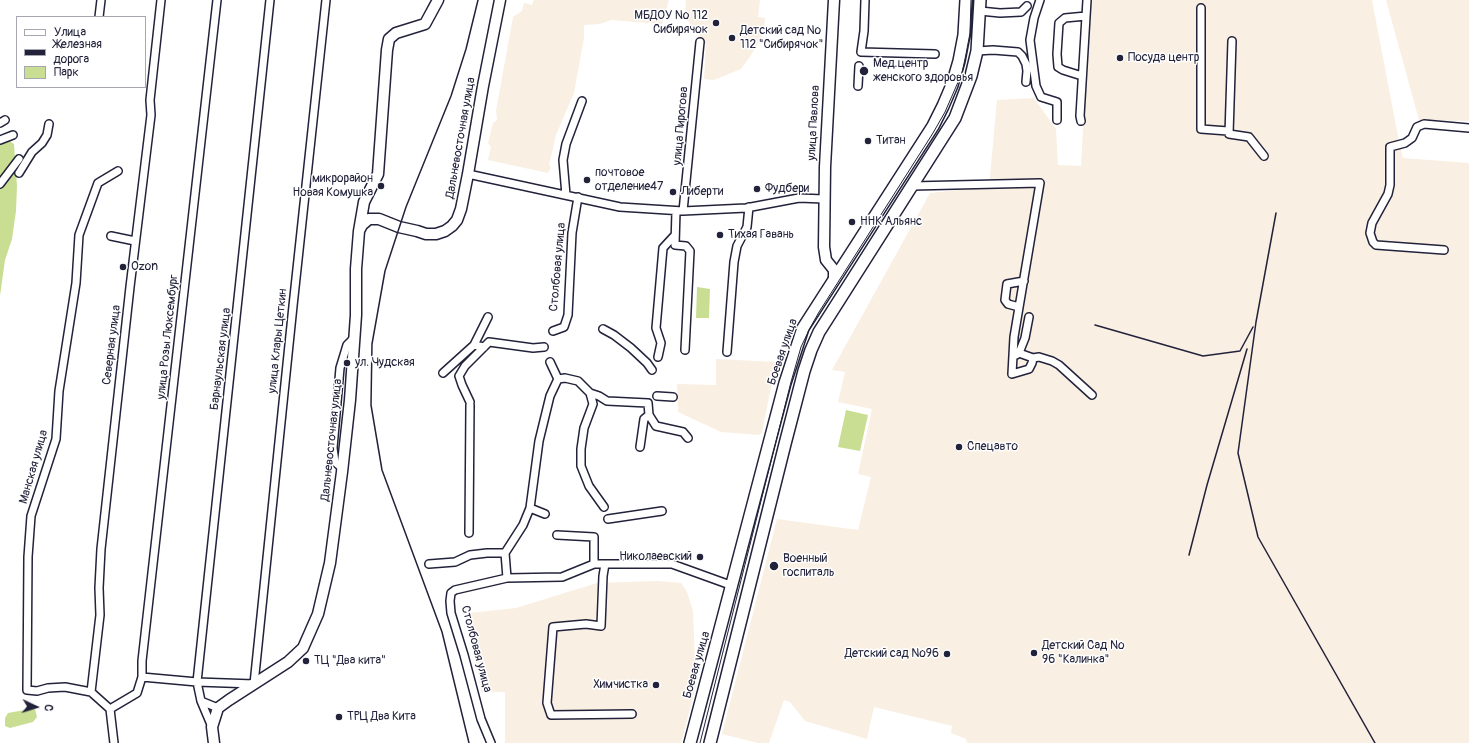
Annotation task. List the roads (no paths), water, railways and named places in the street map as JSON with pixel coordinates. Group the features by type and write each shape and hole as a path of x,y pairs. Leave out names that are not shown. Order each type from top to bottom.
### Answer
{"main road":[{"name":"Боевая улица","path":"690,743 733,586 793,355 803,328 933,126 943,106 952,85 959,61 964,35 966,0"},
{"path":"710,743 747,590 798,393 811,350 818,332 955,118 971,76 976,51 980,5"},
{"name":"Столбовая улица","path":"733,586 747,590"}],"street":[{"path":"99,16 101,0"},
{"name":"Северная улица","path":"91,692 100,615 99,588 101,549 135,241 151,115 150,100 161,0"},
{"name":"улица Розы Люксембург","path":"142,677 142,661 217,0"},
{"name":"Барнаульская улица","path":"212,727 201,701 197,682 270,0"},
{"name":"улица Клары Цеткин","path":"254,684 326,0"},
{"name":"Дальневосточная улица","path":"254,684 288,662 303,648 318,614 330,563 350,400 359,231 364,202 378,174 389,39 396,33 425,24 438,0"},
{"name":"Дальневосточная улица","path":"364,202 370,212 379,219 399,227 426,234 436,234 445,231 457,220 461,209 468,174 500,0"},
{"name":"улица Павлова","path":"834,0 824,199 824,247 826,260 834,270 834,279"},
{"path":"865,0 864,31 860,52 935,54"},
{"path":"1040,0 1034,18 1030,40 1036,86 1041,97 1057,102 1057,120"},
{"path":"1081,121 1080,116 1087,0"},
{"path":"980,5 1000,13 1021,12 1027,6"},
{"path":"1201,8 1201,129 1228,131"},
{"path":"1082,76 1058,67 1057,54 1059,23 1064,18 1086,16"},
{"path":"1232,41 1228,131 1232,136 1249,137 1264,156"},
{"name":"улица Пирогова","path":"675,235 680,211 700,42"},
{"path":"976,51 993,50 1018,52 1026,64 1026,82"},
{"path":"858,86 859,66"},
{"path":"566,194 563,160 566,144 582,101"},
{"path":"20,173 32,152 42,143 47,135 49,124"},
{"path":"1444,250 1376,246 1370,233 1372,223 1388,194 1390,185 1390,147 1405,143 1412,138 1417,127 1424,124 1469,128"},
{"path":"0,140 13,135"},
{"path":"0,184 19,159"},
{"name":"Манская улица","path":"91,692 65,687 48,688 37,691 27,690 28,557 31,516 56,439 59,392 76,283 79,235 98,183 118,171"},
{"path":"468,174 566,194 620,207 680,211 749,207 799,198 824,199"},
{"path":"912,186 1040,182 1012,358 1012,374 1028,369 1033,358"},
{"name":"Столбовая улица","path":"553,331 564,327 568,315 572,233 578,197"},
{"path":"727,352 734,262 737,246 747,227 749,207"},
{"path":"359,231 362,225 369,220 379,219"},
{"path":"675,235 675,245 686,246 690,251 685,350"},
{"path":"658,357 661,343 656,328 663,248 675,235"},
{"path":"112,236 135,241"},
{"path":"824,247 829,260 833,263 838,264 846,260"},
{"path":"1020,307 1008,304 1005,300 1007,284 1024,280"},
{"path":"443,373 463,357 474,345 488,317"},
{"path":"1012,358 1019,353 1025,338 1029,317"},
{"path":"604,329 631,348 647,363 652,370"},
{"path":"469,533 470,403 459,376 465,366 488,342 533,348 544,347"},
{"path":"474,345 484,347"},
{"path":"1019,353 1033,358 1039,357 1059,365 1092,395"},
{"path":"550,362 558,379"},
{"path":"558,379 565,378 578,381 590,393 607,401 648,403 649,415 656,426 683,432 688,438"},
{"path":"507,578 505,553 523,525 530,508 539,441 550,396 558,379"},
{"path":"590,393 593,404 584,428 580,466 588,486 604,507"},
{"path":"657,396 673,397"},
{"path":"640,447 644,419 649,415"},
{"path":"530,508 545,514"},
{"path":"608,519 662,511"},
{"path":"556,535 594,537 594,564"},
{"path":"429,564 455,562 470,555 505,553"},
{"name":"Столбовая улица","path":"491,743 481,719 451,613 450,597 454,590 507,578 562,577 594,564 672,564 733,586"},
{"path":"605,564 603,576 601,626 586,624 553,627 547,703 551,715 632,714"},
{"path":"110,709 137,693 142,677 197,682 254,684"},
{"path":"214,743 212,727 218,708 254,684"},
{"path":"91,692 110,709 114,743"},
{"path":"201,701 218,708"}],"tram line":[{"path":"700,743 801,347 819,312 945,112 962,73 970,33 971,0"}],"railway":[{"path":"469,743 442,632 382,470 371,405 372,344 385,271 406,207 451,96 466,49 478,0"},
{"path":"1276,213 1256,322 1238,453 1258,537 1375,743"},
{"path":"1095,325 1203,356 1240,351 1253,327"},
{"path":"1189,555 1207,485 1247,349"}],"place":[{"name":"МБДОУ № 112 Сибирячок","path":"716,23"},
{"name":"Детский сад № 112 \"Сибирячок\"","path":"732,38"},
{"name":"Посуда центр","path":"1120,58"},
{"name":"Мед.центр женского здоровья","path":"864,71"},
{"name":"Титан","path":"868,141"},
{"name":"почтовое отделение47","path":"587,180"},
{"name":"микрорайон Новая Комушка","path":"381,186"},
{"name":"Фудбери","path":"757,189"},
{"name":"Либерти","path":"673,192"},
{"name":"ННК Альянс","path":"852,222"},
{"name":"Тихая Гавань","path":"720,235"},
{"name":"Ozon","path":"123,267"},
{"name":"ул. Чудская","path":"347,363"},
{"name":"Спецавто","path":"959,447"},
{"name":"Николаевский","path":"700,557"},
{"name":"Военный госпиталь","path":"774,566"},
{"name":"Детский Сад № 96 \"Калинка\"","path":"1034,653"},
{"name":"Детский сад №96","path":"947,654"},
{"name":"ТЦ \"Два кита\"","path":"306,661"},
{"name":"Химчистка","path":"656,685"},
{"name":"ТРЦ Два Кита","path":"339,717"}]}
